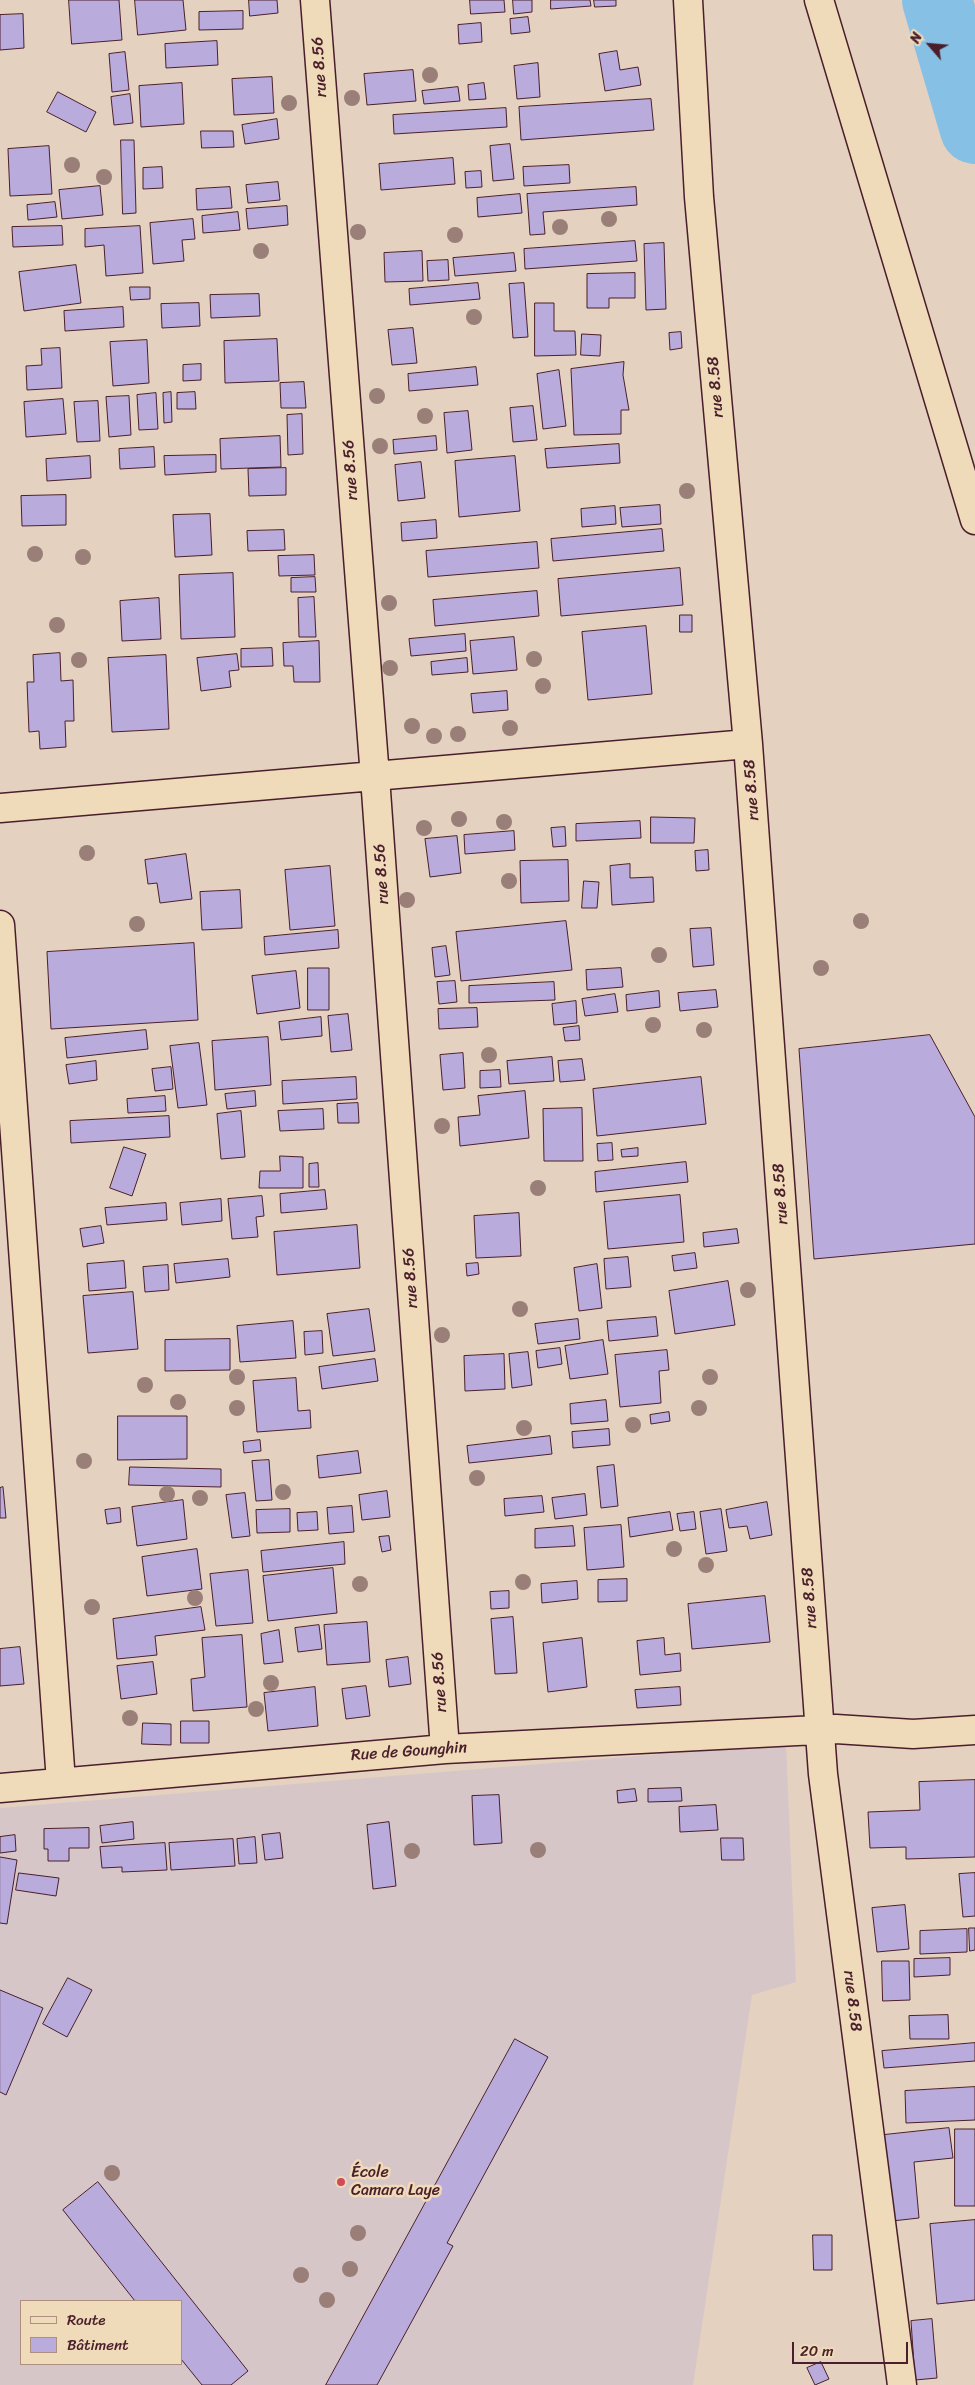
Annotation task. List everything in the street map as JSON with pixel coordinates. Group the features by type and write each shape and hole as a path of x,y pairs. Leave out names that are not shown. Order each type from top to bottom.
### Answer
{"street":[{"name":"rue 8.56","path":"315,0 445,1749"},
{"name":"rue 8.58","path":"688,0 699,197 748,744 822,1774 902,2385"},
{"path":"819,0 975,520"},
{"path":"0,808 748,744"},
{"path":"0,925 61,1782"},
{"name":"Rue de Gounghin","path":"0,1788 445,1749 836,1729 913,1734 975,1730"}],"shaded area":[{"path":"786,1744 796,1982 752,1995 693,2385 0,2385 0,1808"}],"building":[{"path":"69,0 119,0 122,40 72,44"},
{"path":"135,0 183,0 186,30 138,35"},
{"path":"249,0 277,0 278,13 250,16"},
{"path":"470,0 504,0 505,12 471,14"},
{"path":"513,0 532,0 532,12 514,14"},
{"path":"551,0 590,0 591,6 551,9"},
{"path":"594,0 616,0 616,6 595,7"},
{"path":"243,11 243,29 199,30 199,12"},
{"path":"23,14 24,48 0,50 0,15"},
{"path":"528,17 530,32 511,34 510,19"},
{"path":"481,23 482,42 459,44 458,25"},
{"path":"217,41 218,65 166,68 165,44"},
{"path":"617,51 620,70 638,67 641,85 605,91 599,54"},
{"path":"125,52 129,90 112,92 109,54"},
{"path":"538,63 540,97 517,99 514,66"},
{"path":"413,70 416,101 367,105 364,74"},
{"path":"272,77 274,113 234,115 232,79"},
{"path":"182,83 184,124 141,127 139,86"},
{"path":"484,83 486,99 469,100 468,85"},
{"path":"458,87 460,101 424,104 422,91"},
{"path":"58,92 96,112 86,132 47,112"},
{"path":"130,94 133,123 114,125 111,97"},
{"path":"651,99 654,130 521,140 519,107"},
{"path":"506,108 507,127 394,134 393,115"},
{"path":"277,119 279,139 245,144 242,125"},
{"path":"201,131 233,131 234,147 202,148"},
{"path":"121,140 134,140 136,213 123,214"},
{"path":"510,144 514,179 493,181 490,146"},
{"path":"49,146 52,194 10,196 8,149"},
{"path":"453,158 455,184 381,190 379,164"},
{"path":"569,165 570,183 524,186 523,167"},
{"path":"162,167 163,188 143,189 143,168"},
{"path":"481,171 482,187 466,188 465,172"},
{"path":"278,182 280,200 248,203 246,185"},
{"path":"100,186 103,215 62,219 59,190"},
{"path":"230,187 232,208 197,210 196,189"},
{"path":"636,187 637,205 543,212 545,234 530,235 527,194"},
{"path":"520,194 522,213 478,217 477,198"},
{"path":"55,202 57,217 28,220 27,205"},
{"path":"287,206 288,225 248,229 246,209"},
{"path":"238,212 240,230 203,233 202,216"},
{"path":"193,219 195,239 182,240 184,261 153,264 150,223"},
{"path":"62,226 63,245 13,247 12,227"},
{"path":"140,226 143,273 106,276 104,245 85,247 85,229"},
{"path":"635,241 637,261 525,269 524,249"},
{"path":"664,243 666,309 646,310 644,244"},
{"path":"422,251 423,281 385,282 384,253"},
{"path":"514,253 516,271 455,276 453,258"},
{"path":"448,260 449,280 428,281 427,261"},
{"path":"76,265 81,303 24,311 19,272"},
{"path":"635,273 635,298 609,298 609,308 587,308 587,274"},
{"path":"478,283 480,299 410,305 409,289"},
{"path":"524,283 528,337 513,338 509,284"},
{"path":"130,287 150,287 150,299 131,300"},
{"path":"259,294 260,316 211,318 210,295"},
{"path":"199,303 200,326 162,328 161,304"},
{"path":"535,303 554,303 554,331 575,331 576,355 535,356"},
{"path":"123,307 124,327 65,331 64,311"},
{"path":"413,328 417,363 392,365 388,330"},
{"path":"681,332 682,348 670,350 669,333"},
{"path":"582,334 601,335 600,356 581,355"},
{"path":"277,339 279,381 225,383 224,341"},
{"path":"147,340 149,383 113,386 110,342"},
{"path":"60,348 62,388 27,390 26,366 42,365 41,349"},
{"path":"624,362 623,375 629,410 621,410 621,434 574,435 571,369"},
{"path":"201,364 201,380 183,381 183,365"},
{"path":"476,367 478,385 409,391 408,374"},
{"path":"559,370 566,426 543,429 537,374"},
{"path":"304,382 306,408 281,408 280,383"},
{"path":"171,392 172,422 164,423 163,393"},
{"path":"195,392 196,409 177,409 177,393"},
{"path":"156,393 158,429 139,430 137,395"},
{"path":"129,396 131,435 109,437 106,397"},
{"path":"63,399 66,434 26,437 24,402"},
{"path":"98,401 100,441 77,442 74,402"},
{"path":"533,406 537,440 513,442 510,408"},
{"path":"468,411 472,450 447,453 444,413"},
{"path":"302,414 303,454 288,455 287,415"},
{"path":"280,436 281,467 221,469 220,439"},
{"path":"436,436 437,450 394,454 393,440"},
{"path":"619,444 620,463 547,468 545,449"},
{"path":"154,447 155,467 120,469 119,449"},
{"path":"216,455 216,472 165,475 164,456"},
{"path":"90,456 91,478 47,481 46,459"},
{"path":"515,456 520,511 459,517 455,461"},
{"path":"421,462 425,498 398,501 395,465"},
{"path":"286,468 286,495 249,496 248,469"},
{"path":"66,495 66,525 22,526 21,496"},
{"path":"660,505 661,524 622,527 620,508"},
{"path":"615,506 616,524 582,527 581,509"},
{"path":"210,514 212,555 175,557 173,515"},
{"path":"436,520 437,538 402,541 401,523"},
{"path":"662,529 664,551 553,561 551,539"},
{"path":"284,530 285,550 248,551 247,531"},
{"path":"537,542 539,568 428,577 426,551"},
{"path":"314,555 315,575 279,576 278,556"},
{"path":"680,568 683,605 561,616 558,579"},
{"path":"233,573 235,637 181,639 179,575"},
{"path":"315,577 316,592 291,592 291,578"},
{"path":"537,591 539,616 435,626 433,600"},
{"path":"314,597 316,637 299,637 298,598"},
{"path":"159,598 161,639 122,641 120,601"},
{"path":"680,615 692,615 692,632 680,632"},
{"path":"646,626 652,694 588,700 582,632"},
{"path":"465,634 466,651 411,656 409,639"},
{"path":"514,637 517,670 473,674 470,641"},
{"path":"319,641 320,682 294,682 293,666 284,666 283,643"},
{"path":"272,648 273,666 241,667 241,649"},
{"path":"60,653 61,681 73,680 74,721 65,721 66,747 40,749 39,731 29,732 27,682 34,682 33,655"},
{"path":"237,654 239,670 229,671 231,687 201,691 197,658"},
{"path":"166,655 169,729 112,732 108,658"},
{"path":"467,658 468,672 432,675 431,662"},
{"path":"507,691 508,710 473,713 471,694"},
{"path":"651,817 695,818 694,843 651,843"},
{"path":"640,821 641,838 576,841 576,824"},
{"path":"565,827 566,846 553,847 551,828"},
{"path":"514,831 515,850 465,854 464,835"},
{"path":"457,836 461,873 430,877 425,839"},
{"path":"708,850 709,870 696,871 695,851"},
{"path":"186,854 192,899 160,903 157,883 148,884 145,860"},
{"path":"568,860 569,901 521,903 520,861"},
{"path":"630,864 630,878 653,877 654,902 612,905 610,866"},
{"path":"330,866 335,926 290,930 285,870"},
{"path":"584,881 599,882 597,908 582,908"},
{"path":"240,890 242,928 202,930 200,892"},
{"path":"566,921 572,970 461,981 456,932"},
{"path":"711,928 714,965 693,967 690,929"},
{"path":"338,930 339,948 265,955 264,937"},
{"path":"194,943 198,1020 51,1029 47,952"},
{"path":"446,946 450,975 435,977 432,948"},
{"path":"308,968 329,968 329,1010 308,1010"},
{"path":"621,968 623,987 587,990 586,970"},
{"path":"296,971 300,1008 257,1014 252,976"},
{"path":"455,981 457,1002 439,1004 437,982"},
{"path":"554,982 555,1000 469,1003 469,986"},
{"path":"716,990 718,1007 680,1011 678,993"},
{"path":"659,991 660,1007 627,1011 626,995"},
{"path":"615,994 618,1012 585,1016 582,999"},
{"path":"576,1001 577,1023 554,1025 552,1004"},
{"path":"477,1008 478,1027 439,1029 438,1009"},
{"path":"348,1014 352,1050 331,1052 328,1016"},
{"path":"321,1017 322,1036 281,1040 279,1022"},
{"path":"579,1026 580,1040 565,1041 563,1028"},
{"path":"146,1030 148,1049 67,1058 65,1038"},
{"path":"930,1035 975,1117 975,1244 814,1259 799,1049"},
{"path":"268,1037 271,1085 215,1090 212,1041"},
{"path":"199,1043 207,1105 178,1108 170,1046"},
{"path":"463,1053 465,1088 443,1090 440,1055"},
{"path":"552,1057 554,1081 509,1084 507,1061"},
{"path":"582,1059 585,1080 560,1082 558,1061"},
{"path":"96,1061 97,1080 69,1084 66,1065"},
{"path":"171,1067 173,1089 155,1091 152,1069"},
{"path":"500,1070 501,1087 480,1088 480,1071"},
{"path":"356,1077 357,1099 283,1104 282,1081"},
{"path":"701,1077 706,1124 597,1136 593,1089"},
{"path":"255,1091 256,1106 227,1109 225,1094"},
{"path":"525,1091 529,1138 460,1146 458,1117 480,1115 478,1096"},
{"path":"165,1096 166,1111 128,1113 127,1099"},
{"path":"358,1103 359,1123 338,1123 337,1104"},
{"path":"582,1108 583,1161 544,1161 543,1109"},
{"path":"323,1109 324,1129 280,1131 278,1111"},
{"path":"241,1111 245,1157 221,1159 217,1114"},
{"path":"169,1116 170,1137 71,1143 70,1121"},
{"path":"612,1143 613,1160 598,1161 597,1144"},
{"path":"124,1147 146,1154 132,1196 110,1188"},
{"path":"638,1148 638,1156 622,1157 621,1150"},
{"path":"280,1156 303,1157 303,1188 259,1188 260,1171 280,1171"},
{"path":"686,1162 688,1182 596,1192 595,1172"},
{"path":"318,1163 319,1187 309,1187 309,1164"},
{"path":"325,1190 327,1209 281,1213 280,1194"},
{"path":"680,1195 684,1242 608,1249 604,1202"},
{"path":"262,1196 264,1216 256,1217 258,1237 232,1239 228,1199"},
{"path":"221,1199 222,1221 182,1225 180,1203"},
{"path":"166,1203 167,1220 107,1225 105,1208"},
{"path":"519,1213 521,1256 476,1258 474,1216"},
{"path":"357,1225 360,1268 277,1275 274,1232"},
{"path":"101,1226 104,1243 83,1247 80,1229"},
{"path":"737,1229 739,1243 704,1247 703,1233"},
{"path":"695,1253 697,1268 674,1271 672,1256"},
{"path":"628,1257 631,1287 606,1289 604,1259"},
{"path":"228,1259 230,1277 176,1283 174,1264"},
{"path":"124,1261 126,1288 89,1291 87,1264"},
{"path":"478,1263 479,1274 467,1276 466,1264"},
{"path":"597,1264 602,1308 579,1311 574,1268"},
{"path":"168,1265 169,1290 145,1292 143,1267"},
{"path":"728,1281 735,1325 675,1334 669,1291"},
{"path":"133,1292 138,1349 88,1353 83,1296"},
{"path":"369,1309 375,1351 333,1356 327,1314"},
{"path":"656,1317 658,1336 609,1341 607,1321"},
{"path":"578,1319 580,1339 538,1344 535,1324"},
{"path":"293,1321 296,1358 240,1362 237,1326"},
{"path":"322,1331 323,1353 305,1355 304,1332"},
{"path":"230,1339 230,1370 165,1371 165,1340"},
{"path":"603,1340 608,1374 570,1379 565,1346"},
{"path":"560,1348 562,1364 538,1368 536,1351"},
{"path":"667,1350 669,1370 659,1371 661,1403 620,1407 615,1355"},
{"path":"528,1352 532,1385 512,1388 509,1354"},
{"path":"504,1354 505,1389 465,1391 464,1356"},
{"path":"375,1359 378,1381 322,1389 319,1367"},
{"path":"296,1378 298,1411 310,1410 311,1428 257,1432 253,1381"},
{"path":"606,1400 608,1421 571,1424 570,1404"},
{"path":"669,1412 670,1421 651,1424 650,1415"},
{"path":"118,1416 187,1416 187,1459 118,1460"},
{"path":"609,1429 610,1445 573,1448 572,1432"},
{"path":"550,1436 552,1454 469,1463 467,1446"},
{"path":"260,1440 261,1451 244,1453 243,1442"},
{"path":"358,1451 361,1473 319,1478 317,1456"},
{"path":"269,1460 272,1500 256,1501 252,1461"},
{"path":"614,1465 618,1506 601,1508 597,1467"},
{"path":"130,1467 221,1469 221,1487 129,1485"},
{"path":"3,1487 6,1518 0,1518 0,1488"},
{"path":"387,1491 390,1517 362,1520 359,1495"},
{"path":"245,1493 250,1536 232,1538 226,1495"},
{"path":"585,1494 587,1515 555,1519 552,1498"},
{"path":"542,1496 544,1512 505,1516 504,1499"},
{"path":"183,1500 187,1539 137,1546 132,1507"},
{"path":"767,1502 772,1535 750,1539 747,1526 729,1528 726,1510"},
{"path":"352,1506 354,1532 329,1534 327,1508"},
{"path":"120,1508 121,1522 107,1524 105,1510"},
{"path":"290,1509 290,1532 257,1533 256,1510"},
{"path":"721,1509 727,1551 706,1554 700,1512"},
{"path":"317,1512 318,1530 298,1531 297,1513"},
{"path":"670,1512 673,1530 630,1537 628,1518"},
{"path":"694,1512 696,1529 680,1531 677,1514"},
{"path":"621,1525 624,1567 587,1570 584,1528"},
{"path":"573,1526 575,1546 535,1548 535,1529"},
{"path":"389,1536 391,1550 382,1552 379,1537"},
{"path":"344,1542 345,1564 263,1572 261,1551"},
{"path":"197,1549 202,1589 147,1596 142,1557"},
{"path":"333,1568 337,1613 268,1621 263,1576"},
{"path":"248,1570 253,1623 216,1626 210,1574"},
{"path":"627,1579 627,1601 598,1602 598,1580"},
{"path":"577,1581 578,1599 542,1603 541,1584"},
{"path":"509,1591 509,1608 491,1609 490,1592"},
{"path":"765,1596 770,1642 692,1649 688,1604"},
{"path":"201,1607 205,1630 155,1636 157,1655 117,1659 113,1619"},
{"path":"513,1617 517,1673 495,1674 491,1619"},
{"path":"367,1622 370,1662 327,1665 324,1625"},
{"path":"319,1625 322,1649 298,1652 295,1628"},
{"path":"279,1630 283,1662 264,1664 261,1634"},
{"path":"242,1635 247,1707 193,1711 191,1679 205,1677 202,1638"},
{"path":"582,1638 587,1687 548,1692 543,1643"},
{"path":"664,1638 665,1655 680,1653 681,1671 640,1675 637,1641"},
{"path":"20,1647 24,1684 0,1686 0,1649"},
{"path":"408,1657 411,1684 389,1687 386,1660"},
{"path":"153,1662 157,1694 121,1699 117,1666"},
{"path":"366,1686 370,1716 346,1719 342,1689"},
{"path":"315,1687 318,1726 268,1731 264,1693"},
{"path":"680,1687 681,1705 637,1708 635,1690"},
{"path":"181,1721 209,1721 209,1743 181,1743"},
{"path":"143,1723 171,1724 171,1745 142,1744"},
{"path":"975,1780 975,1857 906,1859 906,1847 870,1848 868,1812 920,1810 919,1782"},
{"path":"681,1788 682,1801 648,1802 648,1789"},
{"path":"635,1789 637,1801 618,1803 617,1791"},
{"path":"499,1795 502,1843 474,1845 472,1796"},
{"path":"716,1805 718,1830 680,1832 679,1807"},
{"path":"133,1822 134,1839 102,1843 100,1826"},
{"path":"389,1822 396,1886 373,1889 367,1825"},
{"path":"89,1828 89,1848 69,1848 69,1861 48,1861 48,1849 44,1849 44,1829"},
{"path":"280,1833 283,1858 265,1860 262,1835"},
{"path":"15,1835 16,1851 0,1853 0,1837"},
{"path":"255,1837 257,1863 239,1864 237,1839"},
{"path":"721,1838 743,1838 744,1860 722,1860"},
{"path":"233,1839 235,1866 171,1870 169,1843"},
{"path":"165,1843 167,1870 122,1872 122,1867 102,1868 100,1847"},
{"path":"0,1857 17,1860 7,1924 0,1923"},
{"path":"19,1873 59,1878 56,1896 16,1890"},
{"path":"975,1873 975,1916 963,1917 959,1874"},
{"path":"905,1905 909,1949 877,1952 872,1908"},
{"path":"969,1928 975,1928 975,1950 970,1951"},
{"path":"967,1929 967,1952 920,1954 920,1931"},
{"path":"950,1958 950,1975 914,1977 914,1959"},
{"path":"882,1961 909,1961 910,2000 883,2001"},
{"path":"68,1978 92,1990 67,2037 43,2024"},
{"path":"0,1990 43,2008 6,2095 0,2092"},
{"path":"948,2015 949,2039 910,2039 909,2016"},
{"path":"515,2039 548,2057 447,2243 453,2246 377,2385 326,2385"},
{"path":"975,2043 975,2061 884,2068 882,2051"},
{"path":"975,2087 975,2120 906,2123 905,2091"},
{"path":"949,2128 953,2158 914,2162 919,2218 892,2221 884,2135"},
{"path":"955,2129 975,2129 975,2206 955,2206"},
{"path":"98,2182 248,2371 231,2385 202,2385 182,2360 182,2300 134,2300 63,2210"},
{"path":"975,2220 975,2300 937,2304 930,2224"},
{"path":"813,2235 832,2235 832,2270 814,2270"},
{"path":"932,2319 937,2378 915,2380 911,2321"},
{"path":"821,2362 829,2379 815,2385 807,2368"}],"waterway":[{"path":"937,0 975,129"}],"place":[{"name":"École Camara Laye","path":"341,2182"}]}
